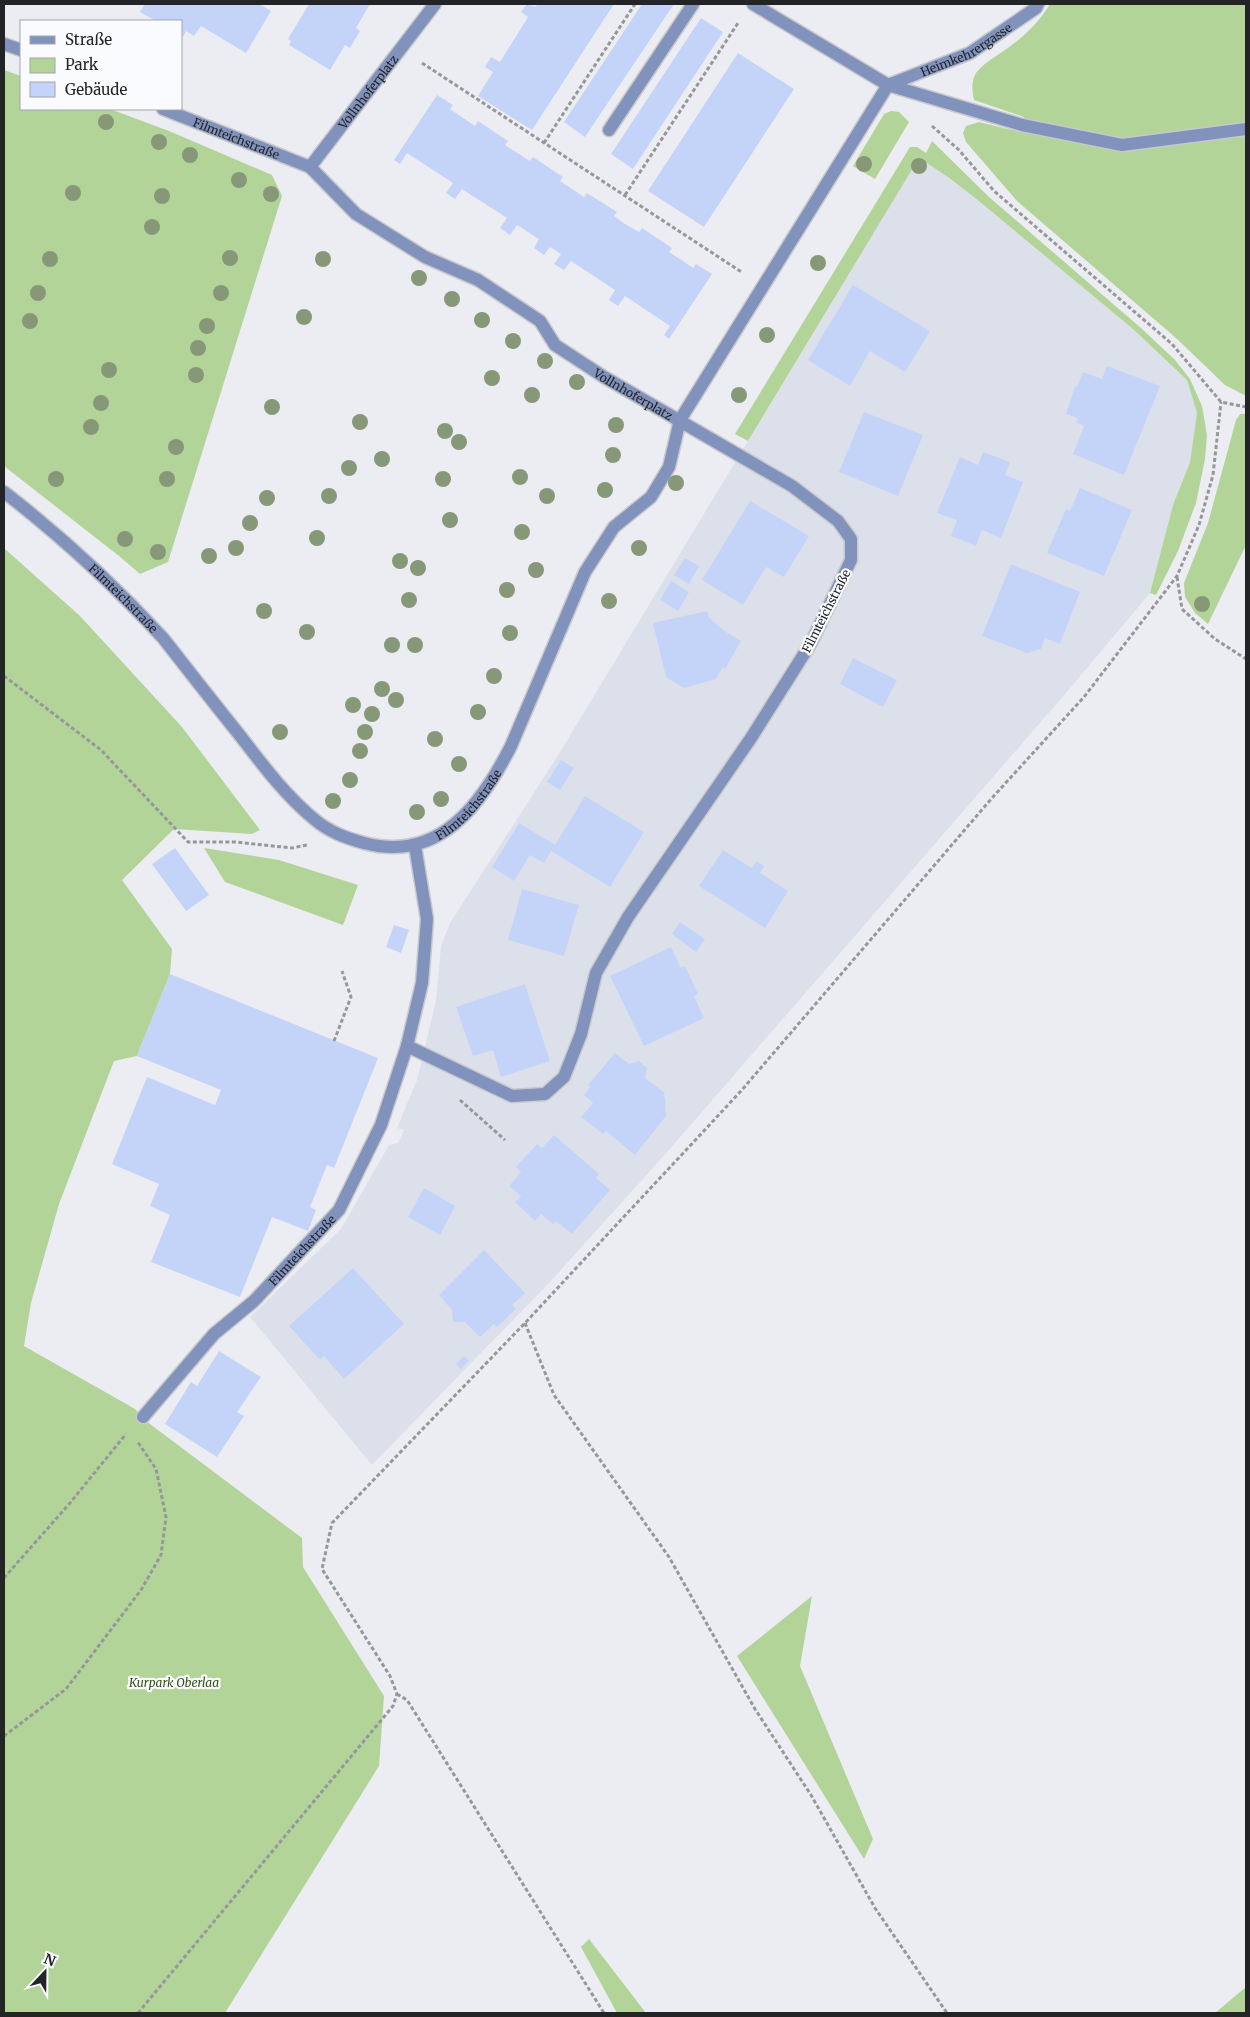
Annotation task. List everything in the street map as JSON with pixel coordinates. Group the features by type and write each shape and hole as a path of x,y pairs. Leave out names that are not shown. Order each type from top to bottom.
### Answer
{"street":[{"name":"Vollnhoferplatz","path":"436,4 310,167 356,214 424,257 478,280 540,321 555,345 604,377 680,420 888,85"},
{"path":"609,130 693,4"},
{"path":"753,4 888,85 1022,125 1122,145 1246,129"},
{"name":"Heimkehrergasse","path":"888,85 970,53 1036,8 1038,4"},
{"path":"4,44 20,50"},
{"name":"Filmteichstraße","path":"166,110 310,167"},
{"name":"Filmteichstraße","path":"4,492 90,564 143,616 163,638 282,789 315,820 341,837 374,846 396,848 415,846 438,837 465,816 485,791 511,746 585,572 614,527 651,497 669,466 680,420 792,486 838,520 851,539 851,560 811,643 751,738 628,916 596,973 581,1034 564,1077 546,1094 512,1096 458,1072 407,1046"},
{"name":"Filmteichstraße","path":"142,1417 214,1334 254,1301 339,1210 381,1125 407,1046 422,983 426,919 415,846"}],"path":[{"path":"544,143 635,4"},
{"path":"625,195 742,16"},
{"path":"401,49 763,286"},
{"path":"926,120 958,150 994,191 1172,344 1222,402 1246,407"},
{"path":"138,2013 393,1706 396,1694 390,1676 322,1568 332,1523 525,1323 741,1091 992,798 1084,697 1177,576 1199,525 1213,475 1222,402"},
{"path":"1177,576 1182,609 1215,639 1246,659"},
{"path":"4,676 101,750 188,842 235,842 292,848 341,837"},
{"path":"334,1041 351,997 342,971"},
{"path":"458,1072 453,1086 461,1102 505,1140"},
{"path":"525,1323 554,1395 669,1557 754,1709 811,1795 875,1908 946,2013"},
{"path":"4,1578 142,1417"},
{"path":"4,1736 66,1689 141,1590 161,1554 166,1517 156,1469 129,1430"},
{"path":"396,1694 406,1700 604,2013"}],"shaded area":[{"path":"919,158 948,177 980,202 1133,329 1187,380 1197,413 1190,462 1173,505 1150,593 1072,686 669,1150 550,1282 372,1465 250,1317 341,1229 389,1145 398,1143 404,1130 397,1128 417,1080 436,1001 441,946 450,923 557,757"}],"green space":[{"path":"1050,4 1246,4 1246,396 1225,385 1176,338 1017,201 966,142 963,133 966,126 979,122 1020,132 1024,117 974,100 973,80 976,73 984,65 1019,40 1043,15"},
{"path":"4,70 20,76 20,110 113,110 169,131 272,175 282,196 168,562 140,574 4,466"},
{"path":"891,111 899,112 909,122 875,179 853,166 884,114"},
{"path":"932,141 989,197 1141,328 1175,360 1190,379 1202,406 1207,435 1205,459 1196,503 1178,551 1156,595 1150,593 1173,505 1190,462 1197,413 1187,380 1133,329 980,202 948,177 919,158 748,441 735,434 910,147 917,147 926,153"},
{"path":"1240,414 1246,414 1246,545 1208,624 1195,613 1185,597 1184,583 1208,523 1236,420"},
{"name":"Kurpark Oberlaa","path":"4,548 80,616 182,727 260,830 252,834 174,829 122,880 172,949 170,974 137,1056 114,1061 59,1204 31,1303 24,1346 135,1409 150,1424 302,1538 303,1567 384,1696 379,1766 225,2013 4,2013"},
{"path":"204,848 279,860 358,885 343,925 225,882"},
{"path":"812,1596 800,1666 873,1839 864,1859 737,1656"},
{"path":"589,1939 646,2013 617,2013 581,1947"},
{"path":"1246,1987 1246,2013 1215,2013"}],"building":[{"path":"145,4 259,4 271,11 246,53 201,26 194,36 186,31 183,37 182,20 154,20 140,12"},
{"path":"309,4 370,4 356,28 360,31 350,48 345,45 330,70 289,45 291,41 288,39"},
{"path":"527,4 535,7 538,4 614,4 532,130 478,96 493,72 485,67 491,57 500,62 528,17 521,12"},
{"path":"642,4 674,4 585,137 564,122"},
{"path":"701,18 723,32 633,169 611,154"},
{"path":"738,53 794,89 704,227 648,191"},
{"path":"437,95 453,105 450,109 475,126 478,121 508,141 505,145 530,161 533,157 563,177 560,181 584,197 587,193 617,212 614,216 625,224 639,232 642,228 672,248 669,252 693,268 696,264 712,274 669,339 664,335 670,326 625,296 618,306 609,300 615,290 571,261 564,270 554,264 561,254 550,247 544,255 534,248 539,239 517,225 510,235 500,228 507,218 462,189 455,199 446,193 453,183 407,153 400,164 394,160"},
{"path":"853,285 930,331 905,372 870,351 850,386 808,360"},
{"path":"1107,366 1160,386 1124,475 1073,454 1084,426 1076,422 1078,418 1066,414 1075,386 1077,387 1083,372 1102,379"},
{"path":"864,412 923,435 898,496 839,472"},
{"path":"983,452 1010,462 1005,475 1023,482 1001,538 982,530 976,546 951,536 957,520 937,513 960,457 978,465"},
{"path":"1080,488 1132,510 1104,576 1047,553 1066,509 1070,511"},
{"path":"750,501 809,536 784,577 766,567 743,605 702,580"},
{"path":"685,558 699,566 689,584 674,575"},
{"path":"1011,564 1080,592 1060,644 1045,638 1041,649 1027,653 982,636"},
{"path":"671,581 689,592 678,611 660,600"},
{"path":"707,611 709,618 741,641 725,669 723,667 716,679 684,688 666,677 653,623"},
{"path":"853,658 897,680 883,707 840,684"},
{"path":"561,760 574,768 560,790 547,782"},
{"path":"585,796 644,832 610,887 551,851 544,863 530,855 514,881 492,867 519,823 555,845"},
{"path":"175,848 209,895 186,911 152,864"},
{"path":"723,850 752,868 756,861 764,866 760,873 788,891 765,928 699,886"},
{"path":"522,889 579,905 564,956 508,940"},
{"path":"680,922 705,939 696,952 672,934"},
{"path":"394,925 409,930 401,953 386,947"},
{"path":"671,947 681,968 685,966 698,994 694,996 704,1018 644,1046 610,976"},
{"path":"170,974 378,1058 334,1168 327,1165 310,1207 316,1210 308,1231 272,1217 240,1297 151,1262 170,1215 150,1206 159,1184 112,1164 147,1077 215,1105 221,1090 137,1056"},
{"path":"525,984 550,1061 501,1077 493,1050 473,1056 456,1007"},
{"path":"615,1053 629,1064 639,1061 647,1068 645,1078 665,1093 663,1096 665,1098 666,1116 635,1155 606,1131 603,1134 581,1117 593,1103 584,1095 590,1087 588,1085"},
{"path":"554,1135 599,1174 596,1178 610,1190 572,1234 556,1221 553,1224 541,1214 535,1221 515,1202 521,1196 509,1186 521,1172 516,1167 537,1144 542,1148"},
{"path":"424,1188 455,1206 440,1235 408,1217"},
{"path":"484,1250 525,1293 512,1305 516,1309 497,1327 494,1324 480,1337 465,1322 453,1322 452,1310 439,1295"},
{"path":"353,1268 404,1324 344,1379 324,1356 320,1360 289,1326"},
{"path":"219,1351 261,1377 237,1412 244,1416 217,1457 165,1424 191,1382 197,1386"},
{"path":"464,1356 469,1361 461,1369 456,1364"}]}
